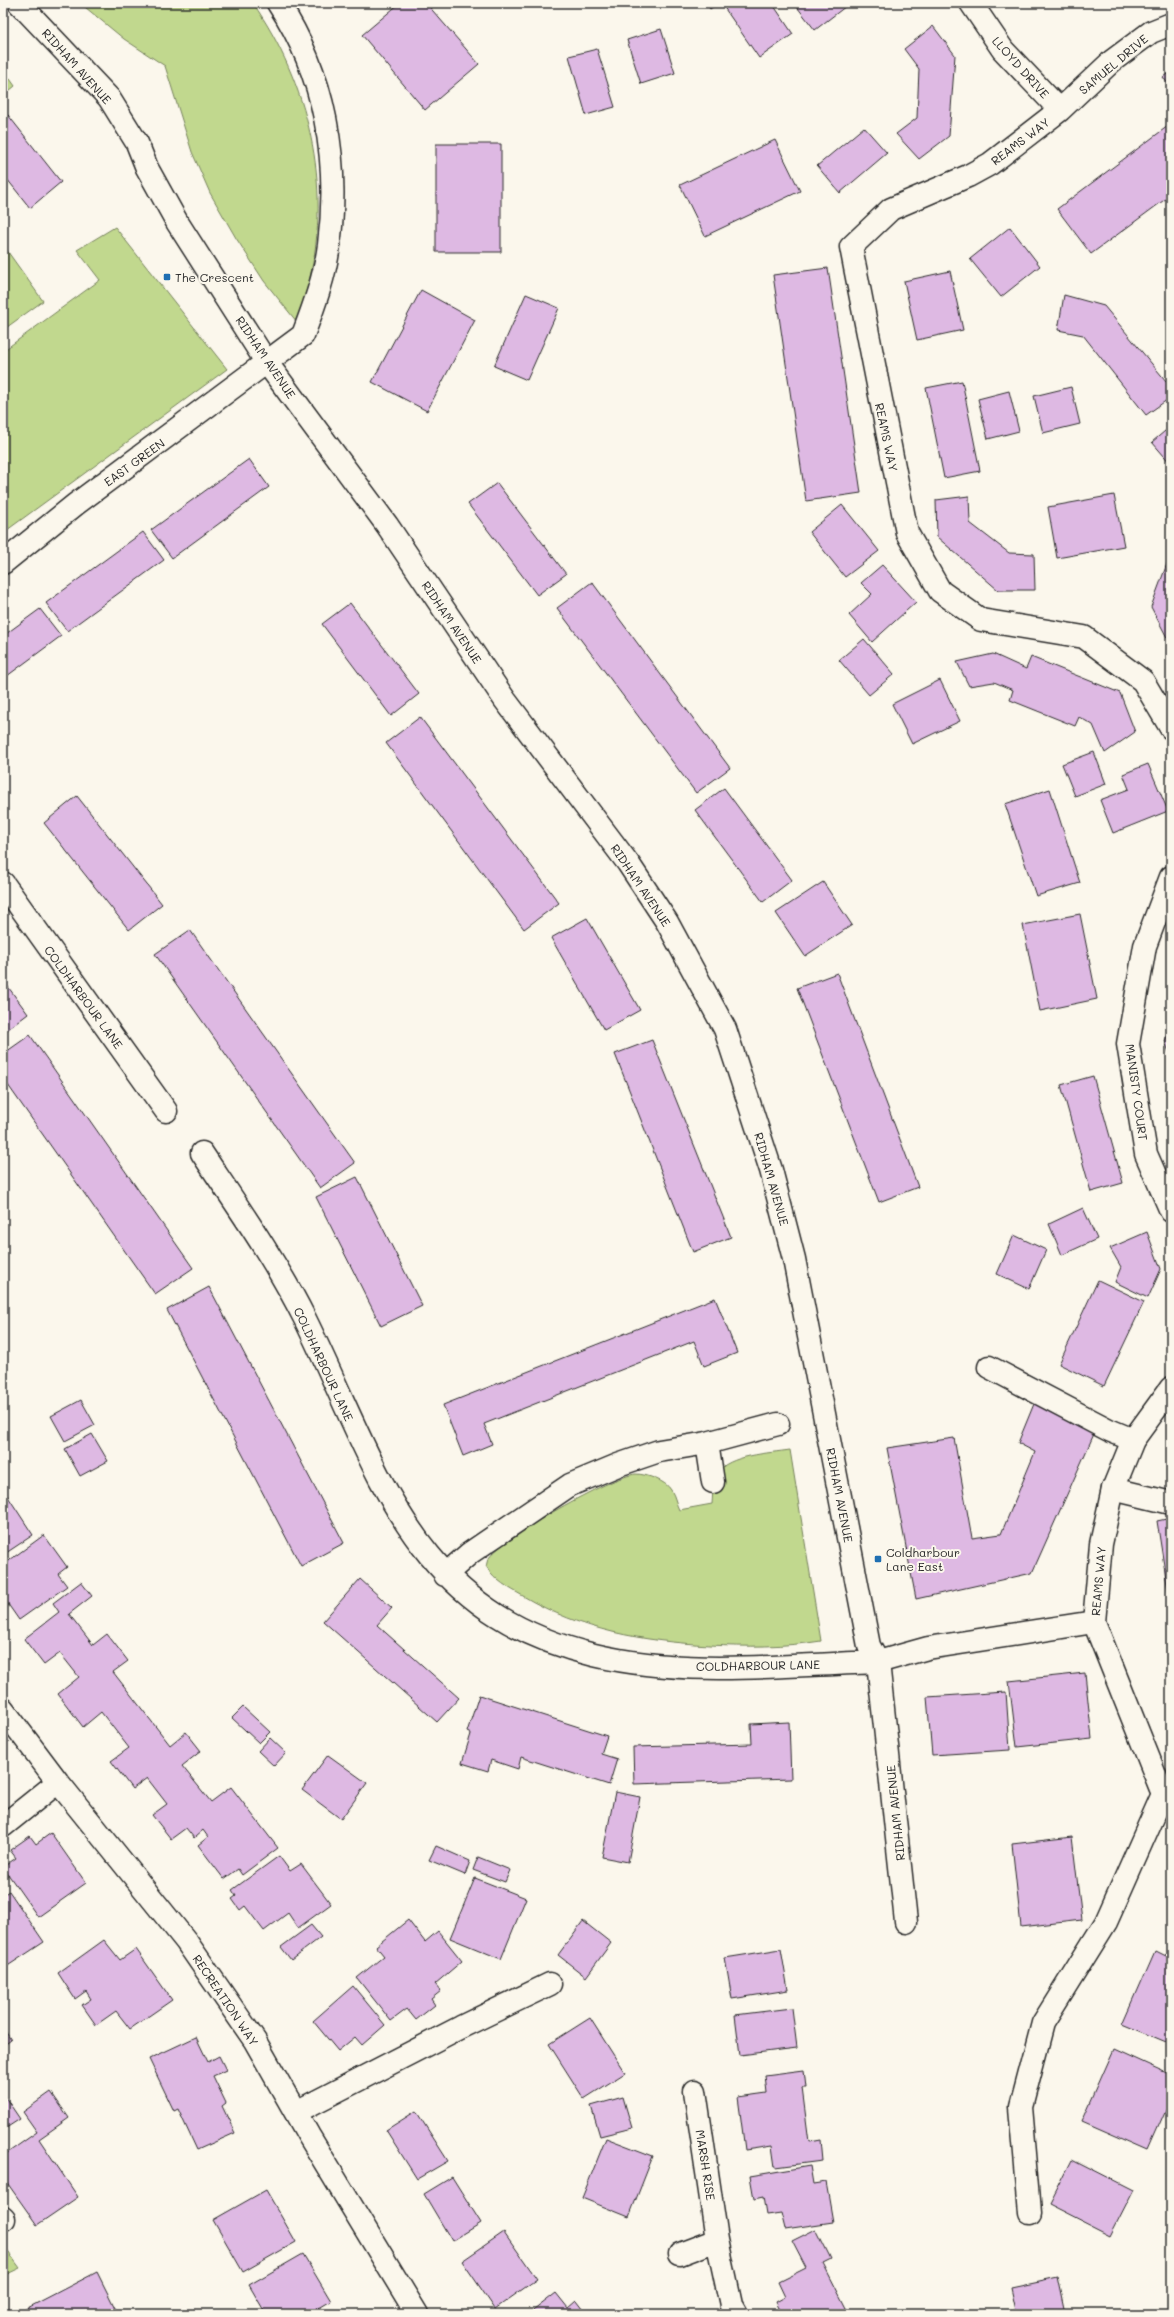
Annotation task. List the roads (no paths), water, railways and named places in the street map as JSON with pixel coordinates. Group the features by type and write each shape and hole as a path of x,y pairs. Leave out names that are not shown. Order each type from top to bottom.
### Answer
{"street":[{"name":"RIDHAM AVENUE","path":"19,3 109,98 137,143 147,168 177,222 267,363 387,525 504,700 628,863 667,922 725,1029 771,1170 794,1259 868,1646 878,1662 906,1922"},
{"path":"267,363 303,335 319,291 329,246 333,199 331,153 323,106 309,62 289,20 278,3"},
{"name":"LLOYD DRIVE","path":"971,3 1003,50 1060,110"},
{"name":"SAMUEL DRIVE","path":"1060,110 1112,61 1151,32 1171,24"},
{"name":"REAMS WAY","path":"1060,110 990,164 968,176 890,209 851,247 862,315 907,533 940,591 981,620 1084,637 1143,681 1171,728"},
{"name":"EAST GREEN","path":"3,563 76,504 267,363"},
{"name":"MANISTY COURT","path":"1171,877 1145,946 1128,1044 1146,1154 1171,1212"},
{"name":"COLDHARBOUR LANE","path":"3,883 166,1111"},
{"name":"COLDHARBOUR LANE","path":"202,1153 256,1234 304,1317 358,1438 390,1498 421,1547 445,1575 482,1605 539,1639 596,1656 648,1664 714,1668 878,1662 928,1648 1094,1622"},
{"path":"989,1367 1109,1430 1134,1440"},
{"name":"REAMS WAY","path":"1167,1795 1094,1622 1101,1544 1113,1489 1134,1440 1171,1388"},
{"path":"445,1575 470,1553 570,1485 659,1451 706,1443 778,1424"},
{"path":"706,1443 713,1482"},
{"path":"1113,1489 1171,1503"},
{"name":"RECREATION WAY","path":"3,1708 58,1782 186,1941 255,2041 417,2314"},
{"path":"3,1826 58,1782"},
{"path":"1030,2212 1021,2107 1043,2022 1106,1922 1167,1795"},
{"path":"296,2112 461,2027 550,1984"},
{"name":"MARSH RISE","path":"695,2091 717,2240 731,2305 736,2314"},
{"path":"680,2254 717,2240"}],"place":[{"name":"The Crescent","path":"167,277"},
{"name":"Coldharbour Lane East","path":"878,1559"}]}
